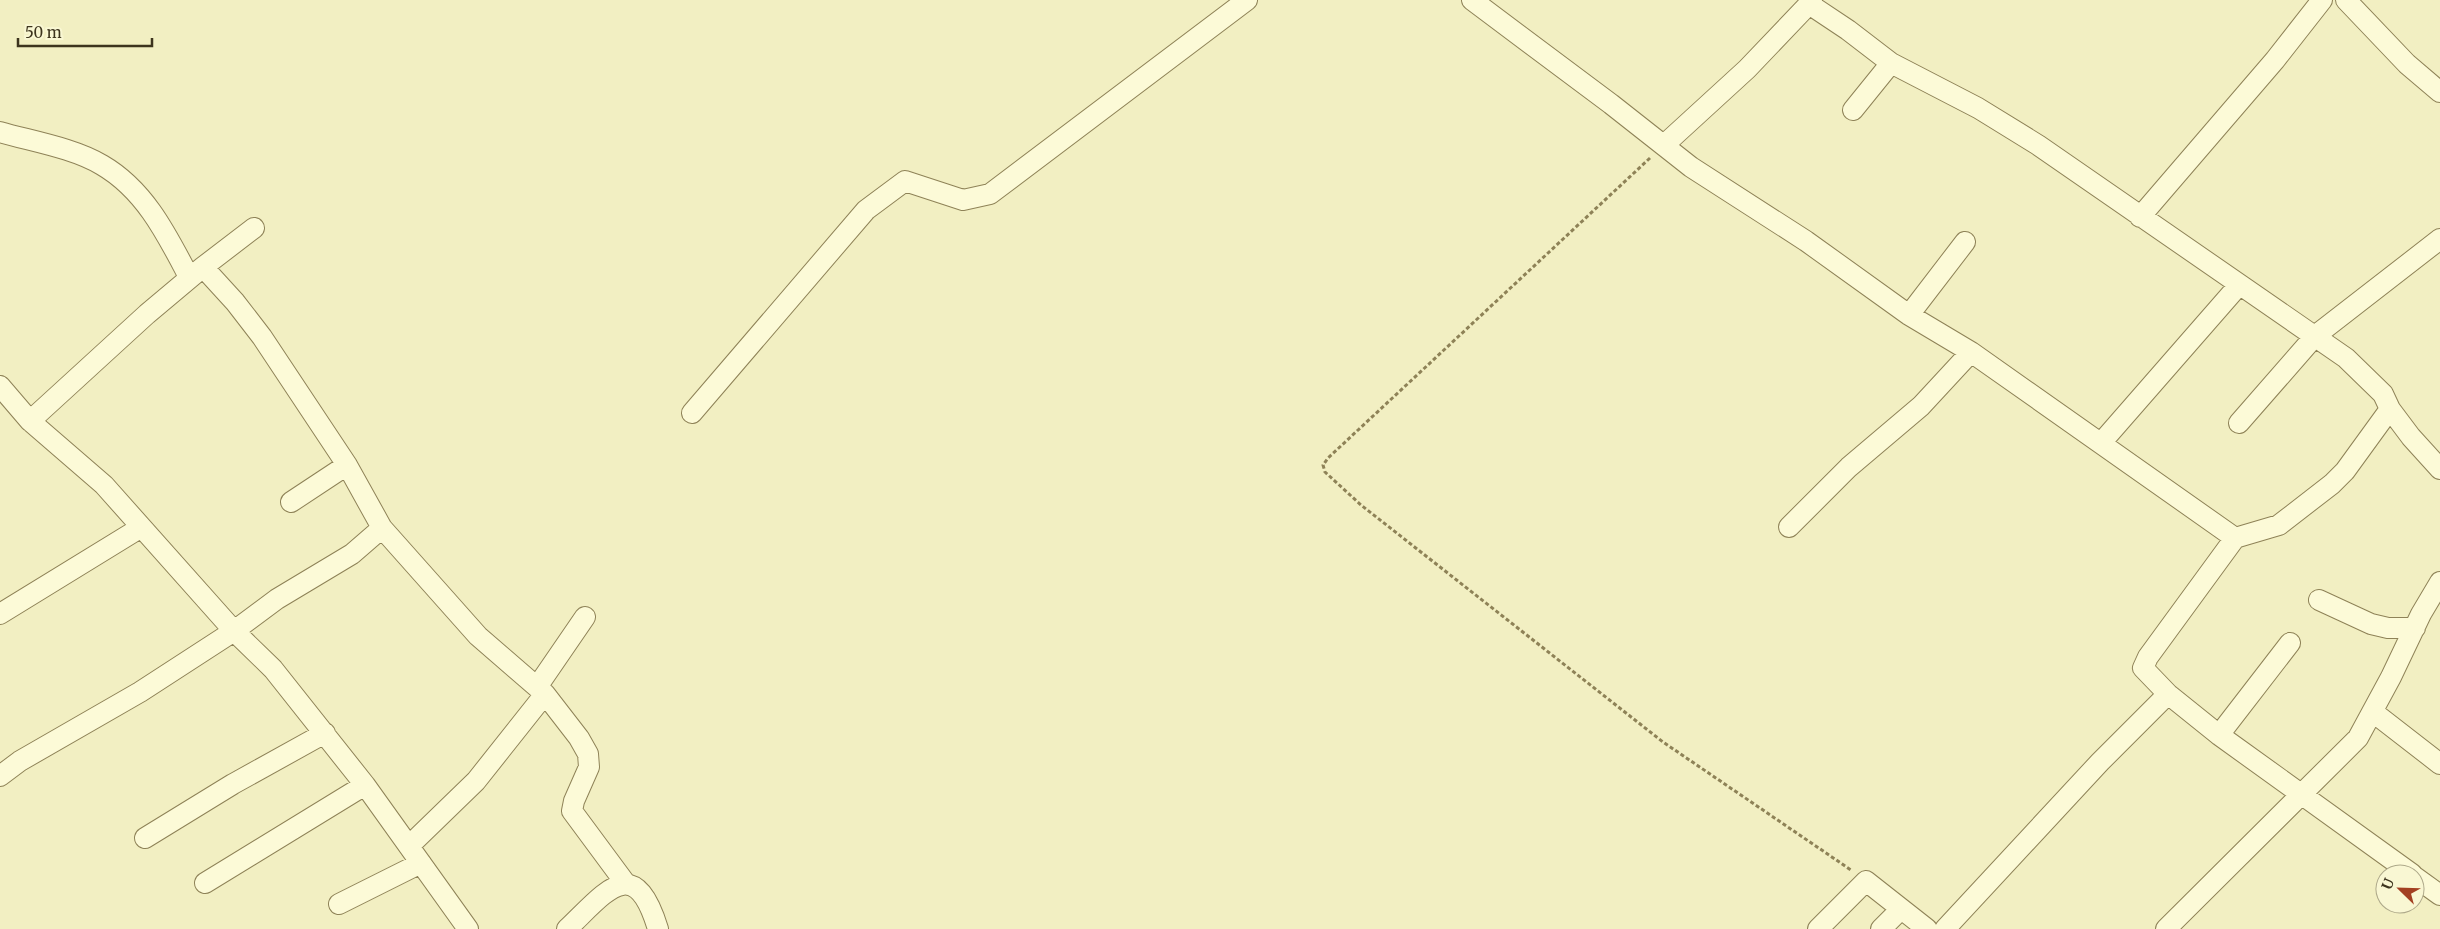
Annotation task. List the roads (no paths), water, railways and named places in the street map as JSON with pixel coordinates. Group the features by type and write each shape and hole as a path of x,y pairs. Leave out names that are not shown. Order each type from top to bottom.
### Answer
{"street":[{"path":"692,413 866,210 905,181 963,200 990,194 1247,0"},
{"path":"1472,0 1691,167 1806,241 1909,315 1971,352 2234,538"},
{"path":"2140,217 2268,68 2322,0"},
{"path":"2346,0 2407,64 2440,92"},
{"path":"1664,145 1747,69 1811,2 1891,63 1978,108 2038,145 2346,358 2369,377 2383,394 2390,409 2411,437 2440,469"},
{"path":"1853,110 1891,63"},
{"path":"0,132 82,156 102,165 126,183 147,205 196,272 236,302 262,337 347,465 382,528 478,636 541,690 579,738 588,754 589,768 574,801 572,811 626,884"},
{"path":"30,421 196,272 254,228"},
{"path":"2239,423 2315,336 2440,239"},
{"path":"1909,315 1965,242"},
{"path":"2100,443 2240,285"},
{"path":"1789,527 1849,467 1921,406 1971,352"},
{"path":"0,386 30,421 104,485 140,528 234,631 273,669 365,785 410,845 468,929"},
{"path":"2390,409 2346,471 2332,484 2280,525 2234,538 2190,597 2144,664 2144,671 2168,694 2220,735 2398,864"},
{"path":"291,502 347,465"},
{"path":"0,614 140,528"},
{"path":"0,776 20,761 140,692 234,631 277,599 352,554 382,528"},
{"path":"2166,929 2358,738 2440,582"},
{"path":"2319,600 2371,624 2388,628 2407,643"},
{"path":"410,845 476,781 541,690 585,618"},
{"path":"2220,735 2290,643"},
{"path":"1945,929 2100,762 2168,694"},
{"path":"2372,712 2440,764"},
{"path":"145,838 233,784 324,733"},
{"path":"205,883 365,785"},
{"path":"339,904 422,863"},
{"path":"1818,929 1866,882 1927,929"},
{"path":"567,929 612,887 626,884 636,887 652,909 658,929"},
{"path":"2425,884 2440,895"},
{"path":"1881,929 1901,909"}]}
